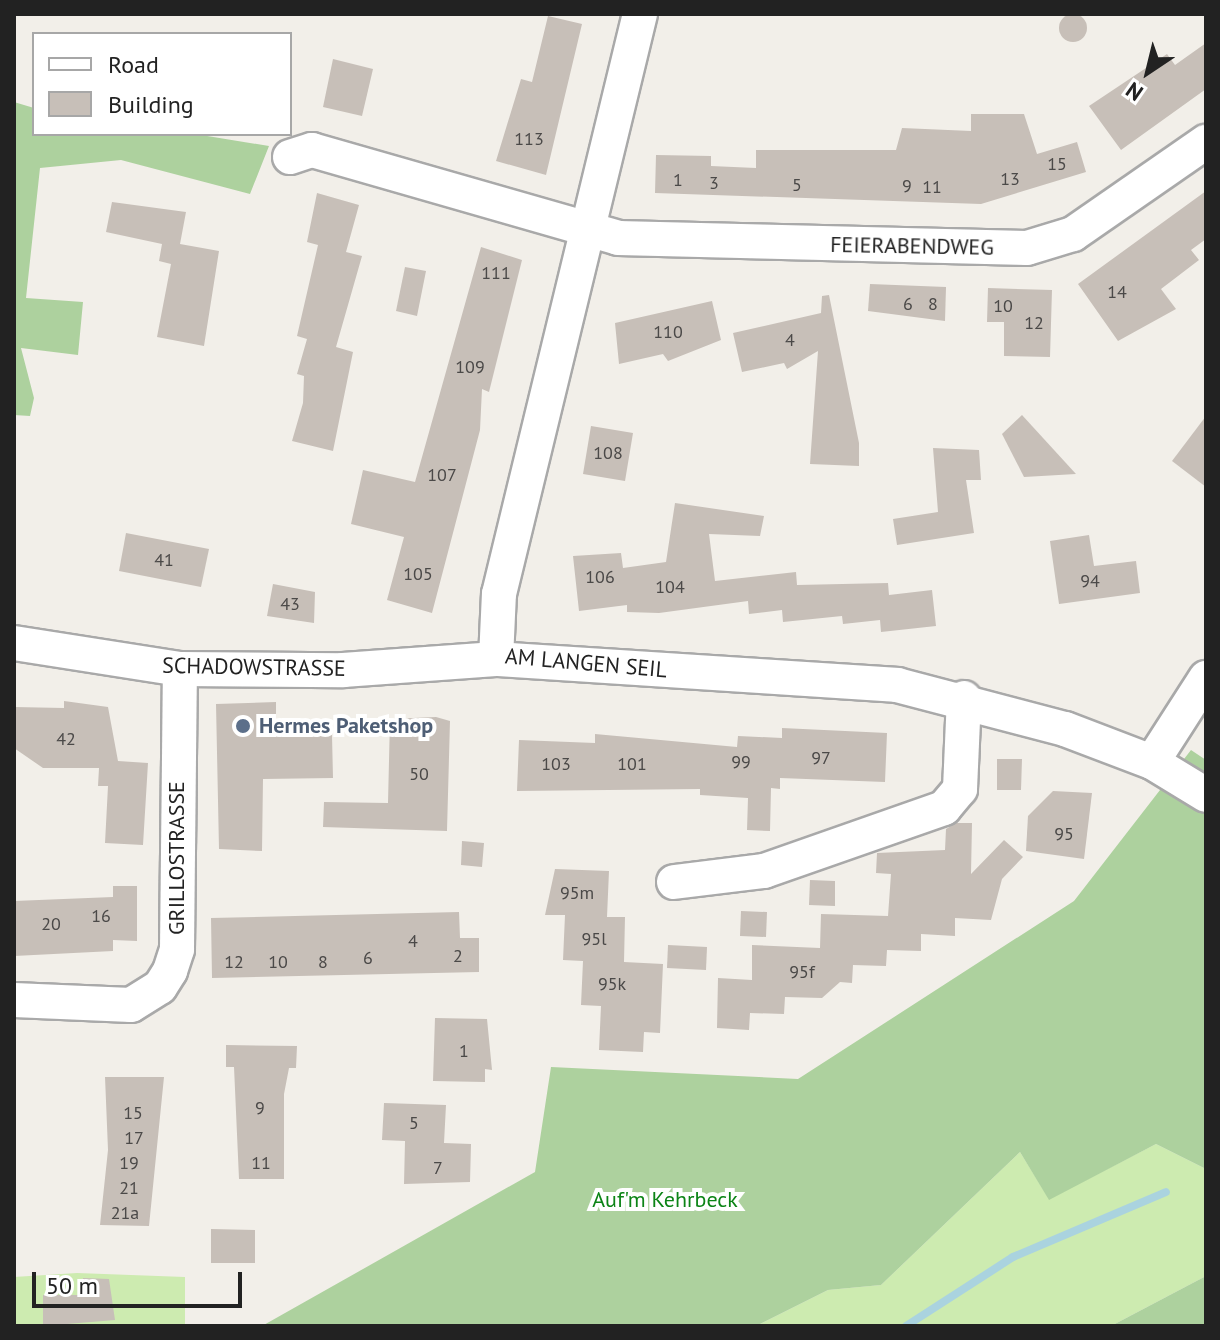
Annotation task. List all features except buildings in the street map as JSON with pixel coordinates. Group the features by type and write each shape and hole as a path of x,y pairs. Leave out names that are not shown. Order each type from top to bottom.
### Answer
{"street":[{"name":"AM LANGEN SEIL","path":"640,14 499,594 496,659 825,678 964,698 1152,762 1206,795"},
{"name":"FEIERABENDWEG","path":"587,230 618,238 1027,248 1073,234 1206,142"},
{"path":"290,157 312,150 587,230"},
{"name":"SCHADOWSTRASSE","path":"14,643 180,669 343,670 496,659"},
{"name":"GRILLOSTRASSE","path":"14,1000 131,1005 147,999 170,971 177,949 180,669"},
{"path":"1152,762 1206,678"},
{"path":"674,882 764,871 944,808 960,789 964,698"}],"green space":[{"path":"14,102 32,107 32,136 207,136 269,146 250,194 121,160 40,168 26,298 83,302 78,355 21,348 34,398 30,416 14,415"},
{"name":"Auf'm Kehrbeck","path":"1191,750 1206,760 1206,1169 1156,1144 1049,1200 1020,1152 881,1285 828,1290 756,1326 262,1326 535,1172 551,1067 798,1079 1074,901"},
{"path":"1156,1144 1206,1169 1206,1276 1111,1326 756,1326 828,1290 881,1285 1020,1152 1049,1199"},
{"path":"77,1273 185,1277 185,1326 14,1326 14,1277"},
{"path":"1206,1276 1206,1326 1111,1326"}],"waterway":[{"path":"906,1326 1013,1257 1166,1192"}],"place":[{"name":"Hermes Paketshop","path":"243,726"}]}
